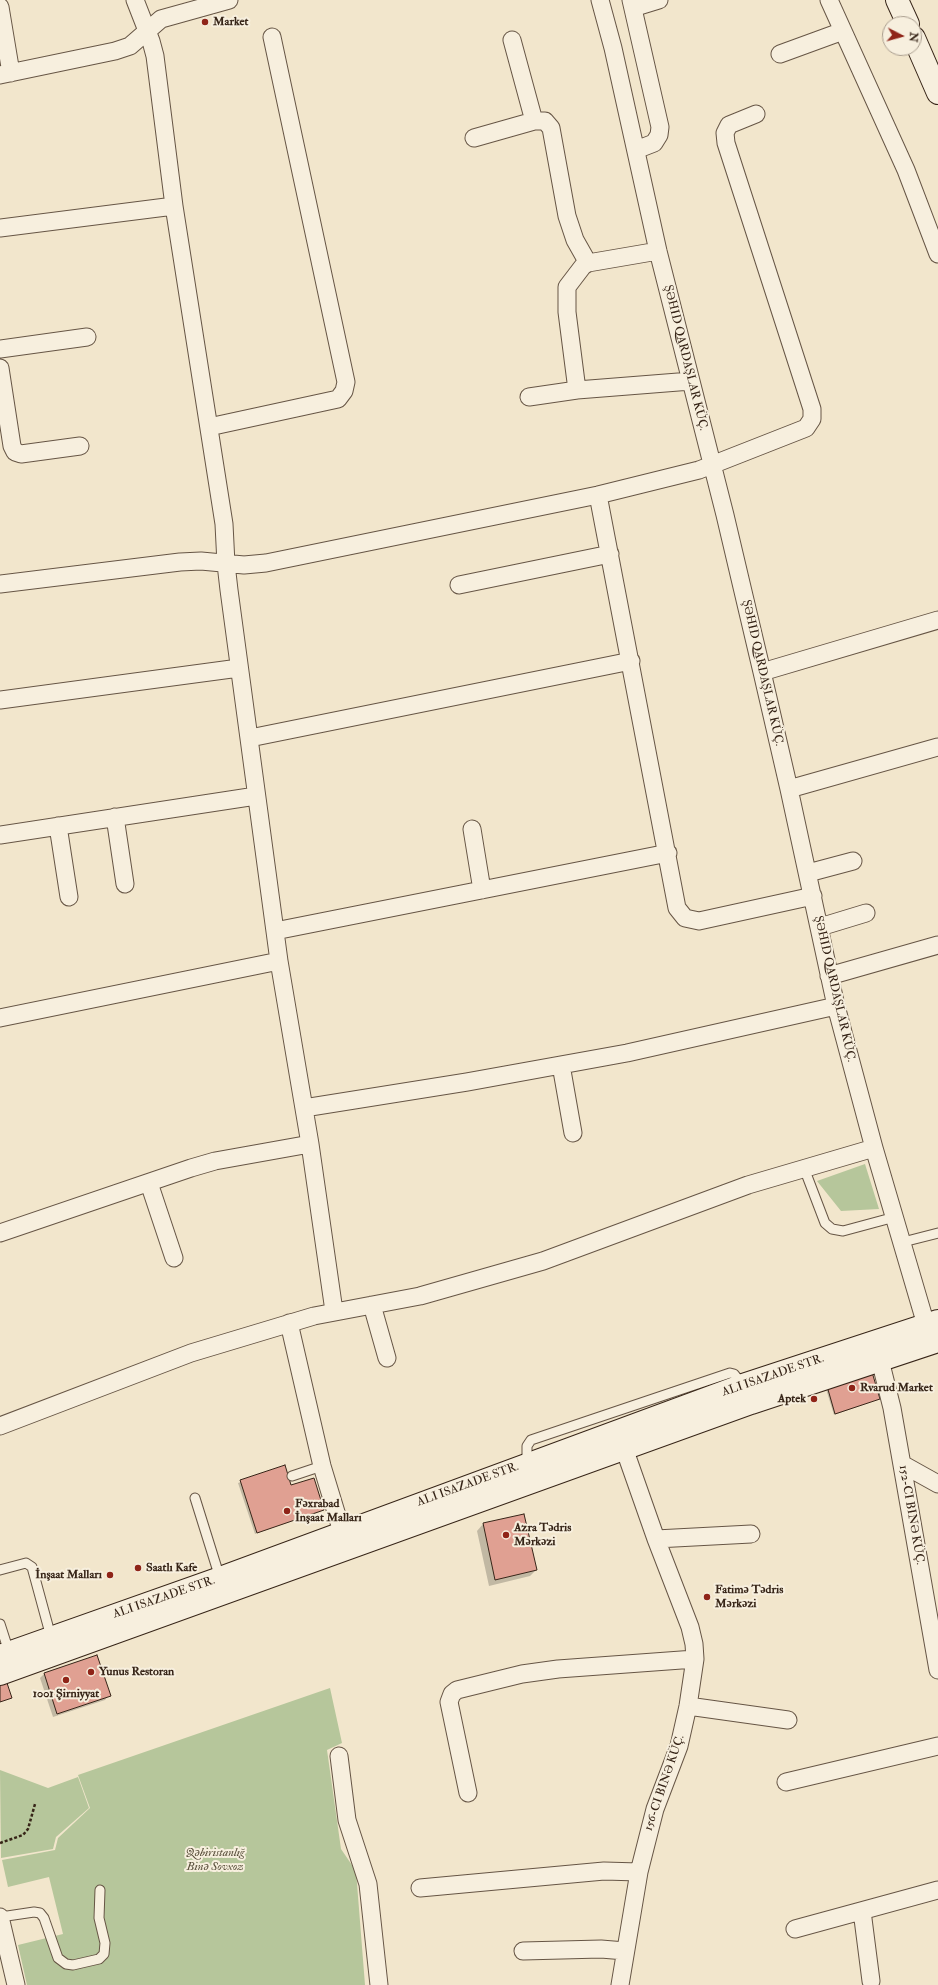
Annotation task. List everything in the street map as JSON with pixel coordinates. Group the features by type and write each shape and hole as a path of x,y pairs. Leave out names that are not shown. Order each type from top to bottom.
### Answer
{"main road":[{"path":"897,0 904,16"},
{"path":"922,56 938,93"},
{"name":"ALI ISAZADE STR.","path":"5,1654 220,1578 344,1540 624,1448 751,1403 880,1360 933,1333"},
{"name":"ALI ISAZADE STR.","path":"0,1674 344,1540 527,1464 743,1385 933,1333"}],"street":[{"path":"135,0 147,30 155,56 174,206 224,524 226,564 239,668 250,738 256,796 279,961 310,1144 334,1311"},
{"path":"0,8 5,74 115,51 130,46 161,19 229,0"},
{"name":"ŞƏHID QARDAŞLAR KÜÇ.","path":"600,0 636,150 658,251 692,381 790,789 836,1006 874,1148 933,1333"},
{"path":"636,150 654,143 660,127 632,4 659,0"},
{"path":"829,0 906,170 938,254"},
{"path":"780,54 843,31"},
{"path":"209,427 338,399 344,392 346,382 272,36"},
{"path":"512,40 534,121"},
{"path":"0,584 180,562 201,561 244,565 266,563 598,495 699,470 806,428 812,419 812,409 726,143 725,133 729,125 756,114"},
{"path":"474,138 534,121 545,121 551,128 567,216 574,240 588,263"},
{"path":"0,228 174,206"},
{"path":"577,390 567,312 567,287 583,266 588,263 658,251"},
{"path":"0,349 87,337"},
{"path":"0,368 2,396 12,446 15,452 22,454 80,446"},
{"path":"529,397 577,390 692,381"},
{"path":"598,495 668,854 677,908 681,914 692,920 699,921 813,896"},
{"path":"459,585 610,554"},
{"path":"762,672 938,620"},
{"path":"250,738 631,661"},
{"path":"0,700 239,668"},
{"path":"790,789 938,747"},
{"path":"0,835 256,796"},
{"path":"115,818 125,884"},
{"path":"58,826 69,897"},
{"path":"472,829 482,890"},
{"path":"275,931 668,854"},
{"path":"808,873 853,861"},
{"path":"820,927 866,913"},
{"path":"829,976 938,945"},
{"path":"0,1018 279,961"},
{"path":"304,1108 561,1066 627,1053 836,1006"},
{"path":"561,1066 573,1133"},
{"path":"0,1233 215,1161 310,1144"},
{"path":"0,1426 191,1353 334,1311 420,1296 544,1261 733,1190 874,1148"},
{"path":"149,1182 174,1258"},
{"path":"372,1305 387,1358"},
{"path":"289,1323 322,1466 344,1540"},
{"name":"152-CI BINƏ KÜÇ.","path":"880,1360 891,1402 938,1670"},
{"path":"620,1985 639,1872 655,1809 679,1746 688,1706 695,1659 694,1644 690,1627 656,1539 624,1448"},
{"path":"902,1464 938,1484"},
{"path":"656,1539 751,1534"},
{"path":"468,1793 449,1702 452,1694 457,1690 522,1674 558,1669 695,1659"},
{"path":"688,1706 788,1720"},
{"path":"786,1782 938,1746"},
{"path":"339,1756 347,1820 368,1884 379,1985"},
{"path":"420,1888 604,1871 639,1872"},
{"path":"795,1929 938,1890"},
{"path":"862,1911 871,1981"},
{"path":"0,1917 16,1985"},
{"path":"523,1951 602,1949 625,1952"}],"lane":[{"path":"804,1168 825,1223 832,1229 843,1231 895,1217"},
{"path":"903,1242 938,1233"},
{"path":"292,1476 322,1466"},
{"path":"195,1498 220,1578"},
{"path":"0,1570 26,1563 32,1567 51,1638"},
{"path":"0,1624 5,1654"},
{"path":"0,1917 34,1912 40,1913 44,1918 58,1958 66,1964 73,1965 99,1959 104,1954 105,1943 99,1918 100,1890"}],"path":[{"path":"0,1843 23,1835 28,1829 35,1804"}],"green space":[{"path":"865,1164 879,1209 841,1211 817,1181"},
{"name":"Qəbiristanlığ Binə Sovxoz","path":"330,1688 342,1743 327,1750 341,1849 356,1871 365,1985 27,1985 18,1945 63,1934 49,1877 8,1887 2,1860 55,1850 58,1838 90,1808 78,1775"},
{"path":"0,1770 48,1788 78,1777 89,1808 56,1837 53,1849 1,1858"}],"building":[{"path":"872,1372 880,1399 835,1414 827,1386"},
{"path":"285,1465 291,1485 314,1478 324,1510 257,1533 240,1480"},
{"path":"524,1514 537,1570 495,1580 483,1523"},
{"path":"97,1655 111,1696 57,1714 44,1673"},
{"path":"6,1680 12,1698 0,1702 0,1682"}],"place":[{"name":"Market","path":"205,22"},
{"name":"Rvarud Market","path":"852,1388"},
{"name":"Aptek","path":"814,1399"},
{"name":"Fəxrabad İnşaat Malları","path":"287,1511"},
{"name":"Azra Tədris Mərkəzi","path":"506,1535"},
{"name":"Saatlı Kafe","path":"138,1568"},
{"name":"İnşaat Malları","path":"110,1575"},
{"name":"Fatimə Tədris Mərkəzi","path":"707,1597"},
{"name":"Yunus Restoran","path":"91,1672"},
{"name":"1001 Şirniyyat","path":"66,1680"}]}
